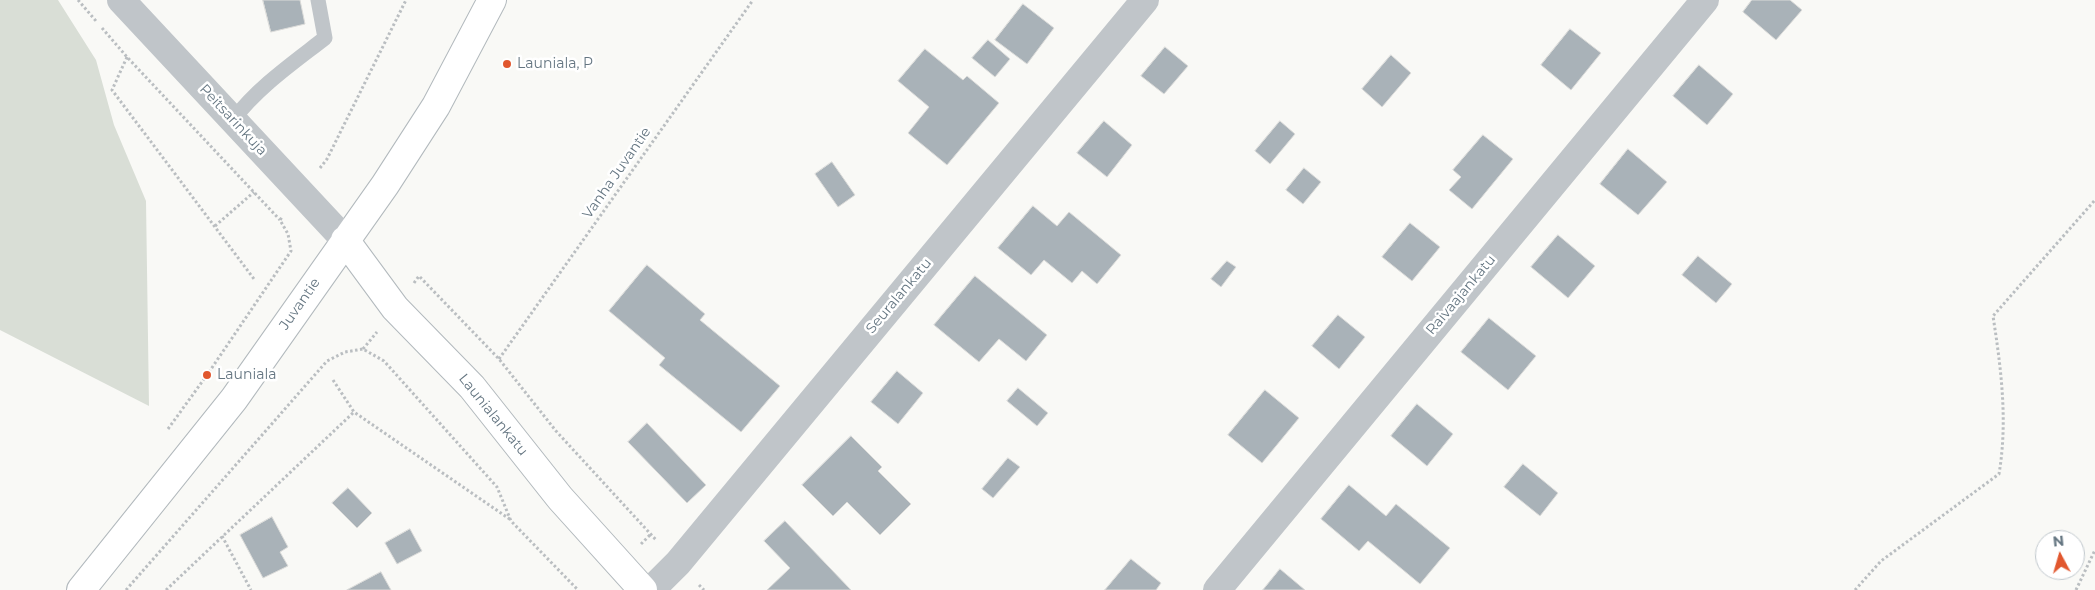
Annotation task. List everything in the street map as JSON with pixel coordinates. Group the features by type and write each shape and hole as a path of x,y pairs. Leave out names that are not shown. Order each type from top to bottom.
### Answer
{"main road":[{"name":"Juvantie","path":"82,590 234,399 385,185 436,106 492,0"},
{"name":"Launialankatu","path":"345,240 396,308 472,387 560,498 642,590"}],"street":[{"name":"Seuralankatu","path":"651,590 678,563 1145,0"},
{"name":"Raivaajankatu","path":"1217,590 1705,0"},
{"name":"Peitsarinkuja","path":"126,2 345,240"}],"lane":[{"path":"233,120 245,105 275,77 325,38 318,0"}],"path":[{"path":"78,0 127,57 280,220 288,234 291,251 207,375 166,431"},
{"path":"280,220 327,159 406,0"},
{"name":"Vanha Juvantie","path":"499,359 752,0"},
{"path":"127,57 112,90 254,278"},
{"path":"215,226 254,192"},
{"path":"1854,590 1881,561 1999,474 2003,448 2002,370 1993,316 2095,200"},
{"path":"419,276 499,359 556,431 704,590"},
{"path":"126,590 327,361 345,352 363,349 384,361 497,487 511,521"},
{"path":"333,380 354,412 511,521 578,590"},
{"path":"166,590 354,412"},
{"path":"222,536 251,590"},
{"path":"2076,590 2095,550"}],"shaded area":[{"path":"0,0 58,0 96,60 114,125 146,201 149,406 0,330"}],"building":[{"path":"263,0 300,0 305,24 271,32"},
{"path":"1752,0 1790,0 1802,10 1776,40 1743,12"},
{"path":"1023,4 1054,28 1027,64 995,40"},
{"path":"1570,29 1601,53 1571,90 1541,65"},
{"path":"988,40 1010,59 995,77 972,58"},
{"path":"1165,47 1188,66 1164,94 1141,76"},
{"path":"925,49 963,80 967,76 999,103 947,165 908,133 929,107 898,81"},
{"path":"1391,55 1411,73 1382,107 1362,89"},
{"path":"1699,65 1733,94 1707,125 1673,96"},
{"path":"1104,121 1132,145 1107,177 1077,153"},
{"path":"1280,121 1295,134 1270,164 1255,151"},
{"path":"1483,135 1513,159 1472,209 1449,190 1461,177 1453,170"},
{"path":"1628,149 1667,182 1638,215 1600,184"},
{"path":"832,162 855,195 838,207 815,174"},
{"path":"1304,168 1321,182 1303,204 1286,190"},
{"path":"1033,206 1057,226 1069,212 1121,255 1097,284 1082,271 1072,283 1044,260 1031,275 998,248"},
{"path":"1410,223 1440,247 1412,281 1382,257"},
{"path":"1558,235 1595,266 1568,298 1531,267"},
{"path":"1698,256 1732,284 1716,303 1682,275"},
{"path":"1227,261 1236,267 1221,287 1211,279"},
{"path":"647,265 705,314 700,320 780,386 741,432 659,365 665,358 609,311"},
{"path":"975,276 1047,335 1026,361 999,339 979,362 934,325"},
{"path":"1338,315 1365,337 1339,369 1312,346"},
{"path":"1489,318 1536,356 1508,390 1461,352"},
{"path":"897,371 923,393 898,424 871,402"},
{"path":"1018,388 1048,413 1037,426 1007,401"},
{"path":"1265,390 1299,418 1262,463 1228,435"},
{"path":"1417,404 1453,434 1427,466 1391,436"},
{"path":"647,423 706,485 687,503 628,442"},
{"path":"851,436 882,467 878,471 911,504 880,535 847,502 833,516 802,485"},
{"path":"1008,458 1020,467 993,498 982,489"},
{"path":"1523,464 1558,493 1540,516 1504,487"},
{"path":"1349,485 1386,516 1396,504 1450,548 1420,584 1368,541 1359,551 1321,519"},
{"path":"348,488 372,513 357,528 332,503"},
{"path":"272,517 288,547 280,552 288,566 263,578 240,535"},
{"path":"785,521 851,590 767,590 790,568 764,541"},
{"path":"410,529 422,551 397,564 385,543"},
{"path":"1131,559 1161,583 1156,590 1105,590"},
{"path":"1280,569 1305,590 1263,590"},
{"path":"381,572 391,590 347,590"}],"place":[{"name":"Launiala, P","path":"507,64"},
{"name":"Launiala","path":"207,375"}]}
